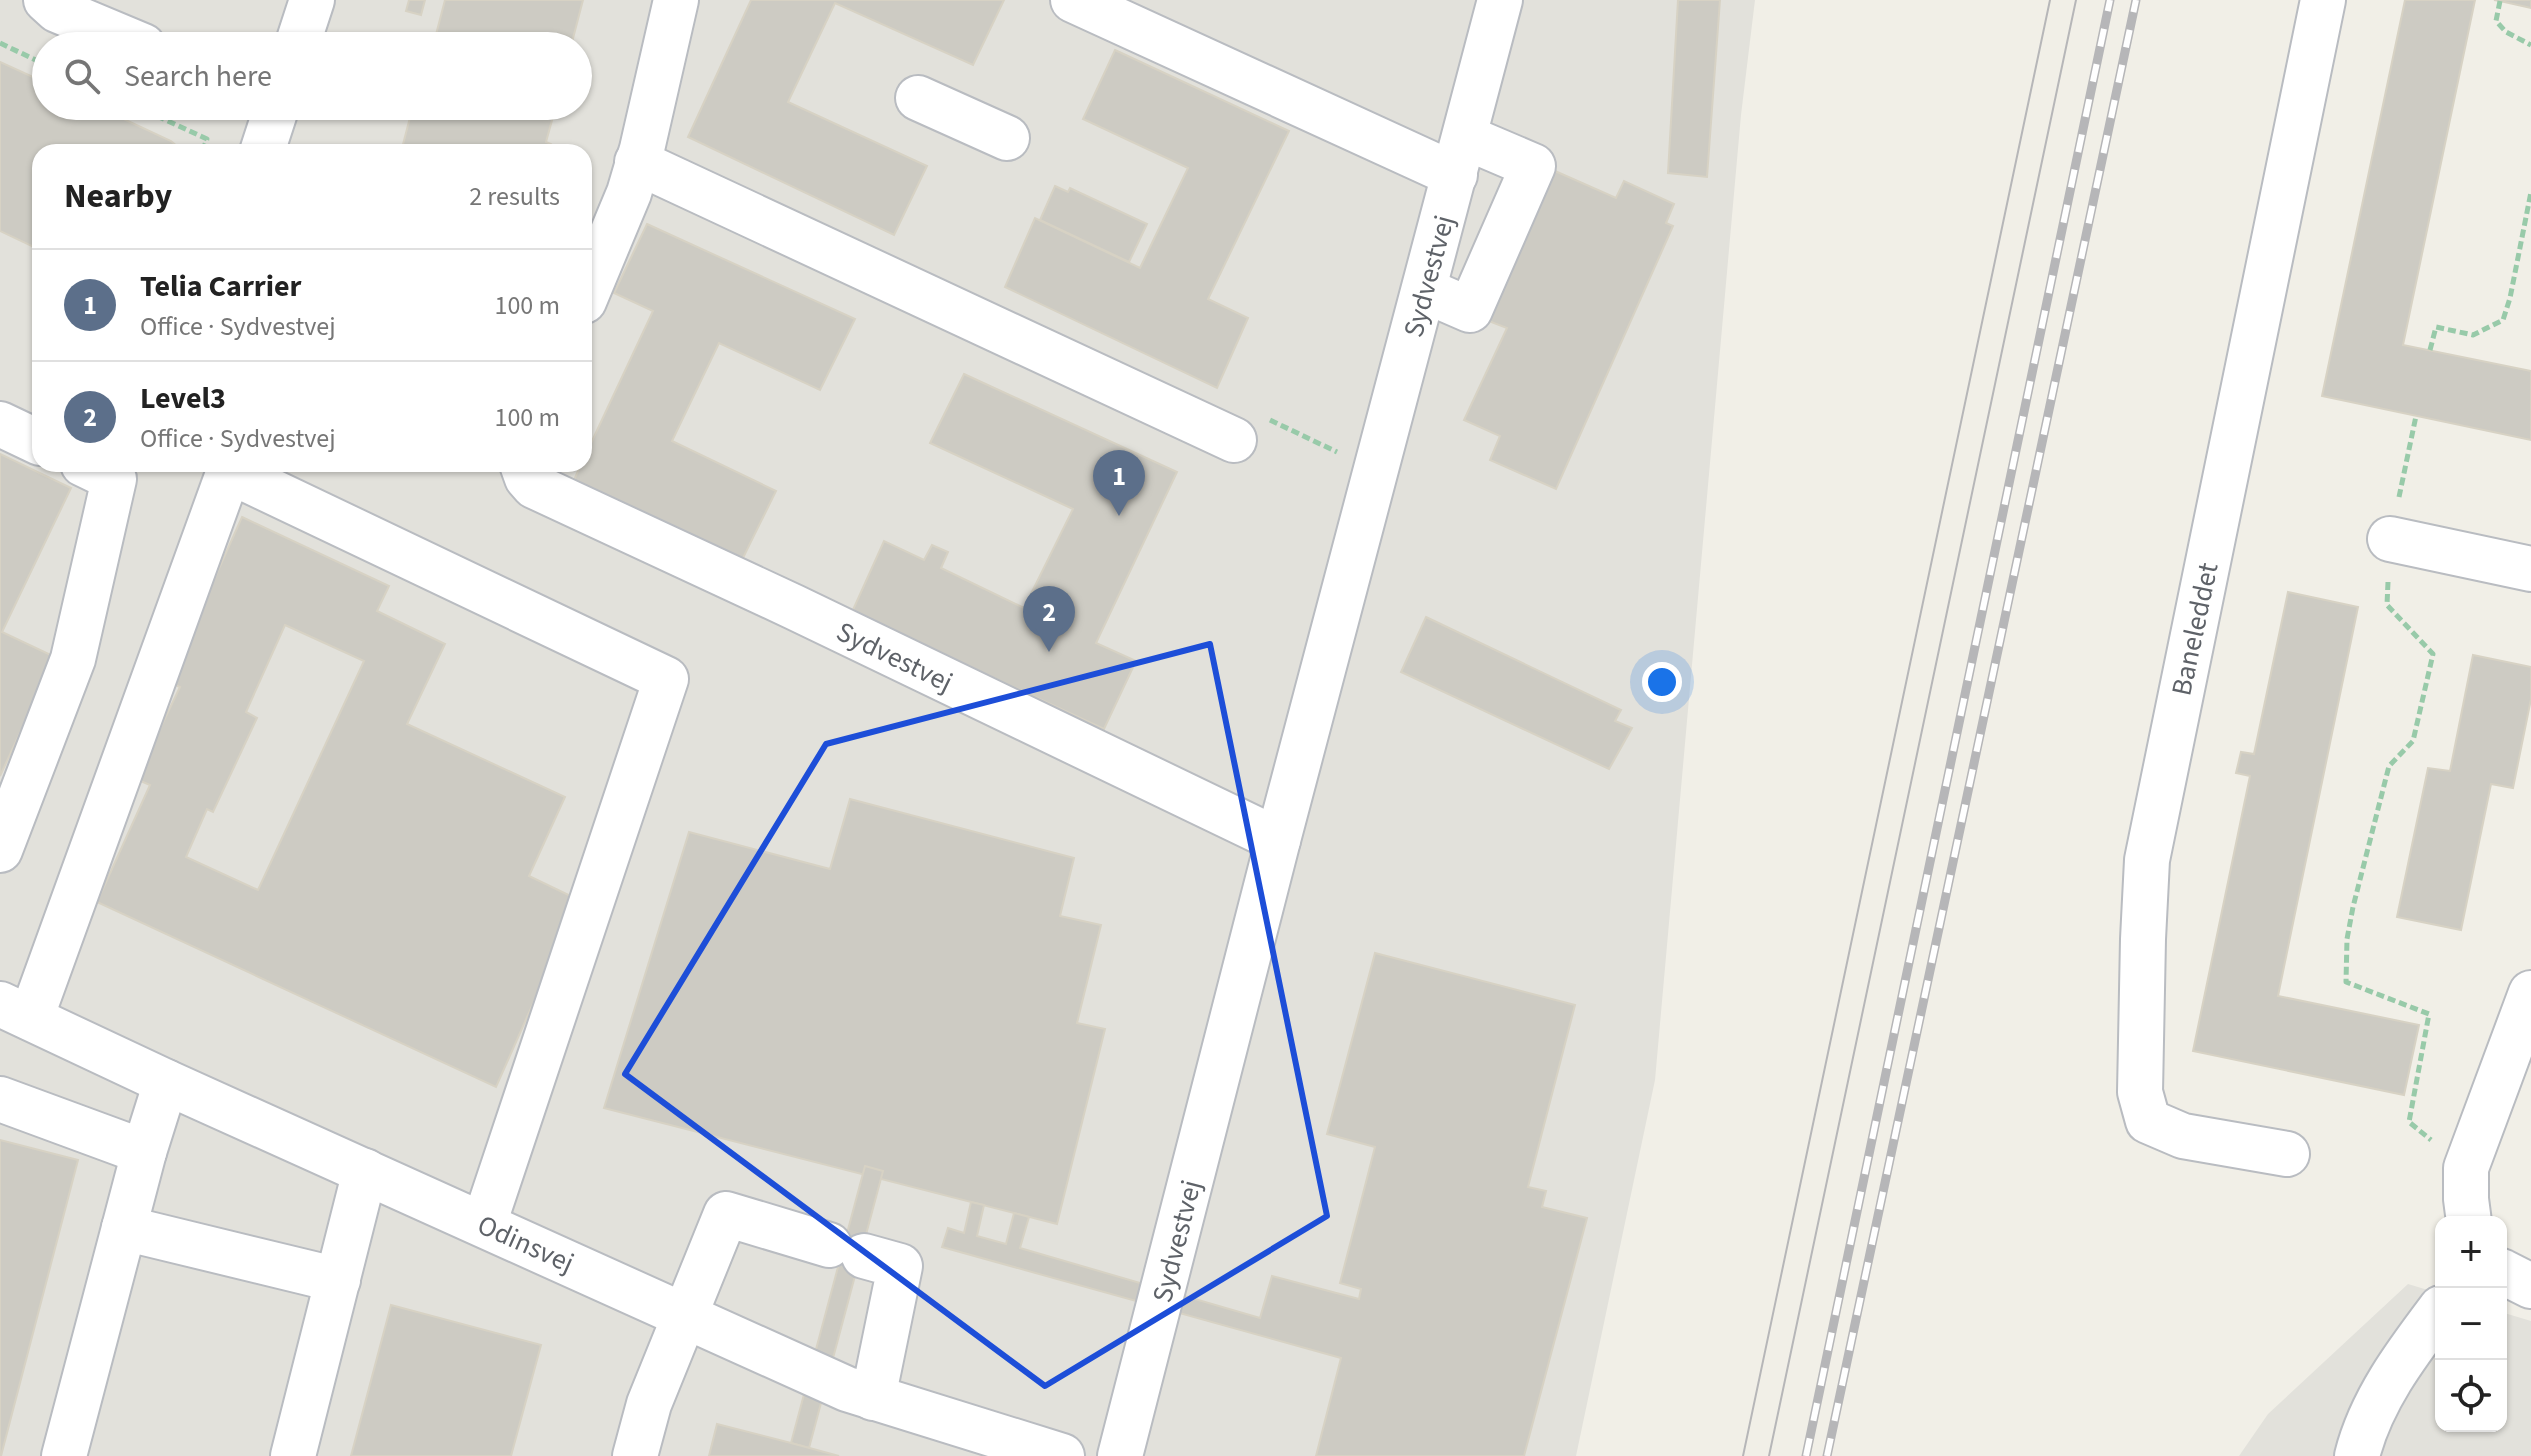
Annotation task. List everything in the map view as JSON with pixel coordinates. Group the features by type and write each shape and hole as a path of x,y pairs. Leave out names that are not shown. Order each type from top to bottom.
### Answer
{"street":[{"path":"46,0 57,10 110,32"},
{"path":"302,32 312,0"},
{"path":"592,283 629,193 676,0"},
{"path":"1073,0 1460,156 1533,166 1470,310 1424,290"},
{"name":"Sydvestvej","path":"1120,1456 1278,840 1500,0"},
{"name":"Baneleddet","path":"2287,1154 2183,1136 2148,1121 2140,1092 2143,939 2147,860 2323,0"},
{"path":"918,98 1007,138"},
{"path":"265,144 272,120"},
{"path":"637,162 1248,428"},
{"path":"0,424 32,439"},
{"path":"0,850 73,659 114,479 100,472"},
{"path":"15,1011 229,472"},
{"path":"231,472 666,679 484,1224"},
{"name":"Sydvestvej","path":"525,472 534,486 1278,840"},
{"path":"2390,539 2531,569"},
{"path":"2469,1216 2466,1168 2531,993"},
{"name":"Odinsvej","path":"15,1011 847,1389 1062,1456"},
{"path":"64,1456 144,1152 166,1082"},
{"path":"0,1099 144,1152"},
{"path":"293,1456 365,1171"},
{"path":"635,1456 649,1404 726,1214 900,1266 873,1398"},
{"path":"124,1228 338,1280"},
{"path":"2507,1274 2531,1286"},
{"path":"2357,1456 2363,1434 2396,1370 2435,1316"}],"path":[{"path":"2500,1 2496,21 2506,32 2531,45"},
{"path":"0,43 32,58"},
{"path":"166,120 207,139 205,144"},
{"path":"2430,350 2436,327 2473,335 2503,320 2531,192"},
{"path":"2416,416 2390,539 2387,605 2433,654 2413,741 2389,766 2353,907 2347,939 2346,982 2429,1014 2409,1122 2466,1168"},
{"path":"1248,428 1377,470"}],"highlighted area":[{"path":"1210,644 1327,1216 1045,1386 625,1074 826,744"}],"shaded area":[{"path":"0,0 1755,0 1741,115 1655,1080 1576,1456 0,1456"},
{"path":"2408,1284 2435,1292 2435,1432 2507,1432 2507,1314 2531,1321 2531,1456 2239,1456 2268,1414"}],"building":[{"path":"409,0 425,0 421,15 406,11"},
{"path":"445,0 583,0 575,32 437,32"},
{"path":"751,0 1004,0 973,65 835,3 788,102 927,166 894,235 688,137"},
{"path":"1678,0 1720,0 1707,177 1668,173"},
{"path":"2405,0 2475,0 2403,345 2531,371 2531,440 2322,396"},
{"path":"2494,0 2531,0 2531,8 2500,1"},
{"path":"1115,50 1289,131 1208,299 1248,318 1217,388 1005,287 1035,218 1140,268 1188,168 1083,119"},
{"path":"0,62 32,77 32,120 126,120 175,144 32,144 32,246 0,231"},
{"path":"409,120 552,120 546,142 551,144 403,144"},
{"path":"1555,171 1616,198 1624,181 1674,204 1666,223 1673,226 1556,489 1490,460 1500,436 1464,420 1507,328 1486,320"},
{"path":"1055,186 1068,192 1070,188 1147,224 1129,262 1040,220"},
{"path":"647,224 855,319 820,390 719,343 672,441 776,491 742,560 574,480 578,472 592,472 592,441 653,311 614,293"},
{"path":"964,374 1177,472 1096,643 1136,661 1104,729 852,612 884,541 924,560 932,545 948,552 941,568 1024,608 1073,509 930,443"},
{"path":"0,454 32,472 71,488 2,632 55,657 0,776"},
{"path":"242,517 389,586 377,611 445,644 407,724 565,797 529,876 579,900 496,1087 97,902 150,785 136,779 180,687 168,682","holes":["285,625 364,661 258,890 186,857 207,809 213,812 257,718 246,712"]},
{"path":"2288,592 2358,607 2278,996 2419,1025 2404,1095 2193,1051 2250,776 2236,773 2241,752 2254,754"},
{"path":"1426,617 1621,710 1615,721 1632,728 1609,769 1401,672"},
{"path":"2473,655 2531,667 2531,699 2513,788 2491,784 2461,930 2397,917 2428,768 2450,771"},
{"path":"850,799 1074,858 1060,916 1101,925 1077,1023 1105,1029 1057,1224 604,1108 689,832 830,869"},
{"path":"1375,953 1575,1005 1528,1187 1546,1191 1542,1207 1587,1218 1524,1456 1316,1456 1341,1358 942,1247 948,1228 964,1233 971,1202 984,1205 977,1236 1006,1244 1014,1213 1029,1217 1020,1248 1260,1318 1272,1276 1359,1299 1361,1289 1340,1283 1375,1147 1327,1134"},
{"path":"0,1140 78,1160 1,1456 0,1456"},
{"path":"865,1166 883,1171 809,1448 791,1443"},
{"path":"391,1305 541,1345 511,1456 351,1456"},
{"path":"717,1424 791,1443 839,1456 709,1456"}],"tram line":[{"path":"1743,1456 2050,0"},
{"path":"1769,1456 2076,0"}],"railway":[{"path":"1806,1456 2110,0"},
{"path":"1827,1456 2136,0"}],"place":[{"name":"Telia Carrier","path":"1119,516"},
{"name":"Level3","path":"1049,652"}]}
